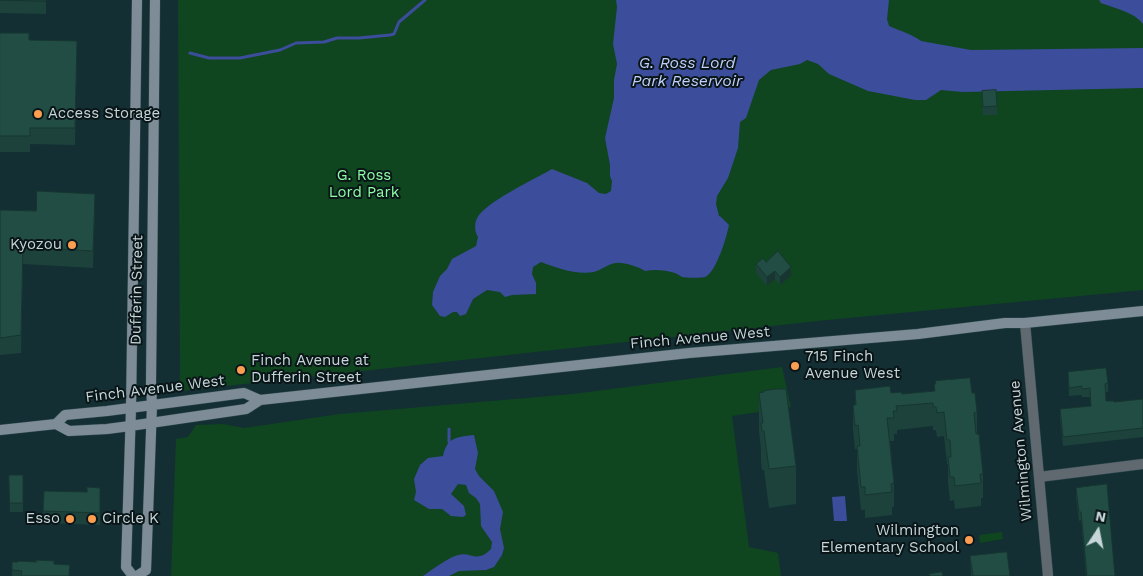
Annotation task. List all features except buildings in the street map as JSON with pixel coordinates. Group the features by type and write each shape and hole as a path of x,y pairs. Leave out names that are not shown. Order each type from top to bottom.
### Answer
{"main road":[{"name":"Dufferin Street","path":"137,0 131,408 126,567 135,576 146,570 152,405 155,0"},
{"name":"Finch Avenue West","path":"0,430 56,424 69,431 130,426 246,409 260,400 690,353 926,333 1005,323 1025,323 1143,311"},
{"name":"Finch Avenue West","path":"56,424 66,415 244,393 260,400"}],"street":[{"name":"Wilmington Avenue","path":"1025,323 1048,576"},
{"path":"1039,476 1143,464"}],"green space":[{"name":"G. Ross Lord Park","path":"178,0 1143,0 1143,290 827,320 180,391"},
{"path":"782,367 791,407 732,416 749,547 778,553 781,576 171,576 176,439 188,437 196,425 223,424 244,428 340,414 573,394"},
{"path":"1002,532 1003,539 980,543 979,535"}],"water":[{"name":"G. Ross Lord Park Reservoir","path":"616,0 889,0 887,19 889,26 910,34 921,41 971,50 1143,48 1143,88 963,92 941,90 926,100 915,100 868,91 829,74 818,64 807,60 800,64 771,70 759,80 746,118 740,122 738,148 728,178 717,196 716,204 719,216 729,225 720,254 713,269 705,277 682,277 671,272 645,271 631,265 619,263 594,272 580,273 560,269 541,262 533,267 532,274 536,283 536,294 505,297 500,292 487,290 473,299 466,314 460,316 457,312 453,312 445,317 440,316 432,305 433,292 440,276 447,269 452,259 476,246 478,237 475,229 476,220 493,203 552,169 587,183 599,193 606,194 611,191 612,181 605,138 614,98 614,80 617,64 613,44"},
{"path":"1099,0 1143,0 1143,24 1129,13 1101,3"},
{"path":"474,435 478,453 475,469 479,476 494,491 503,512 500,529 504,548 502,555 494,567 486,570 459,571 449,576 423,576 444,561 458,555 481,556 491,549 492,542 481,526 480,504 469,493 466,485 458,484 451,494 464,506 466,515 463,517 451,516 442,509 429,509 414,500 416,492 414,479 420,465 428,458 443,456 447,445 454,439"},
{"path":"845,496 847,521 834,521 832,497"}],"waterway":[{"path":"190,53 209,58 240,58 280,50 296,43 324,42 337,38 390,35 394,34 399,22 425,0"},
{"path":"449,429 449,442 451,445"}],"place":[{"name":"Access Storage","path":"38,114"},
{"name":"Kyozou","path":"72,245"},
{"name":"715 Finch Avenue West","path":"795,366"},
{"name":"Finch Avenue at Dufferin Street","path":"241,370"},
{"name":"Esso","path":"70,519"},
{"name":"Circle K","path":"92,519"},
{"name":"Wilmington Elementary School","path":"969,540"}]}
